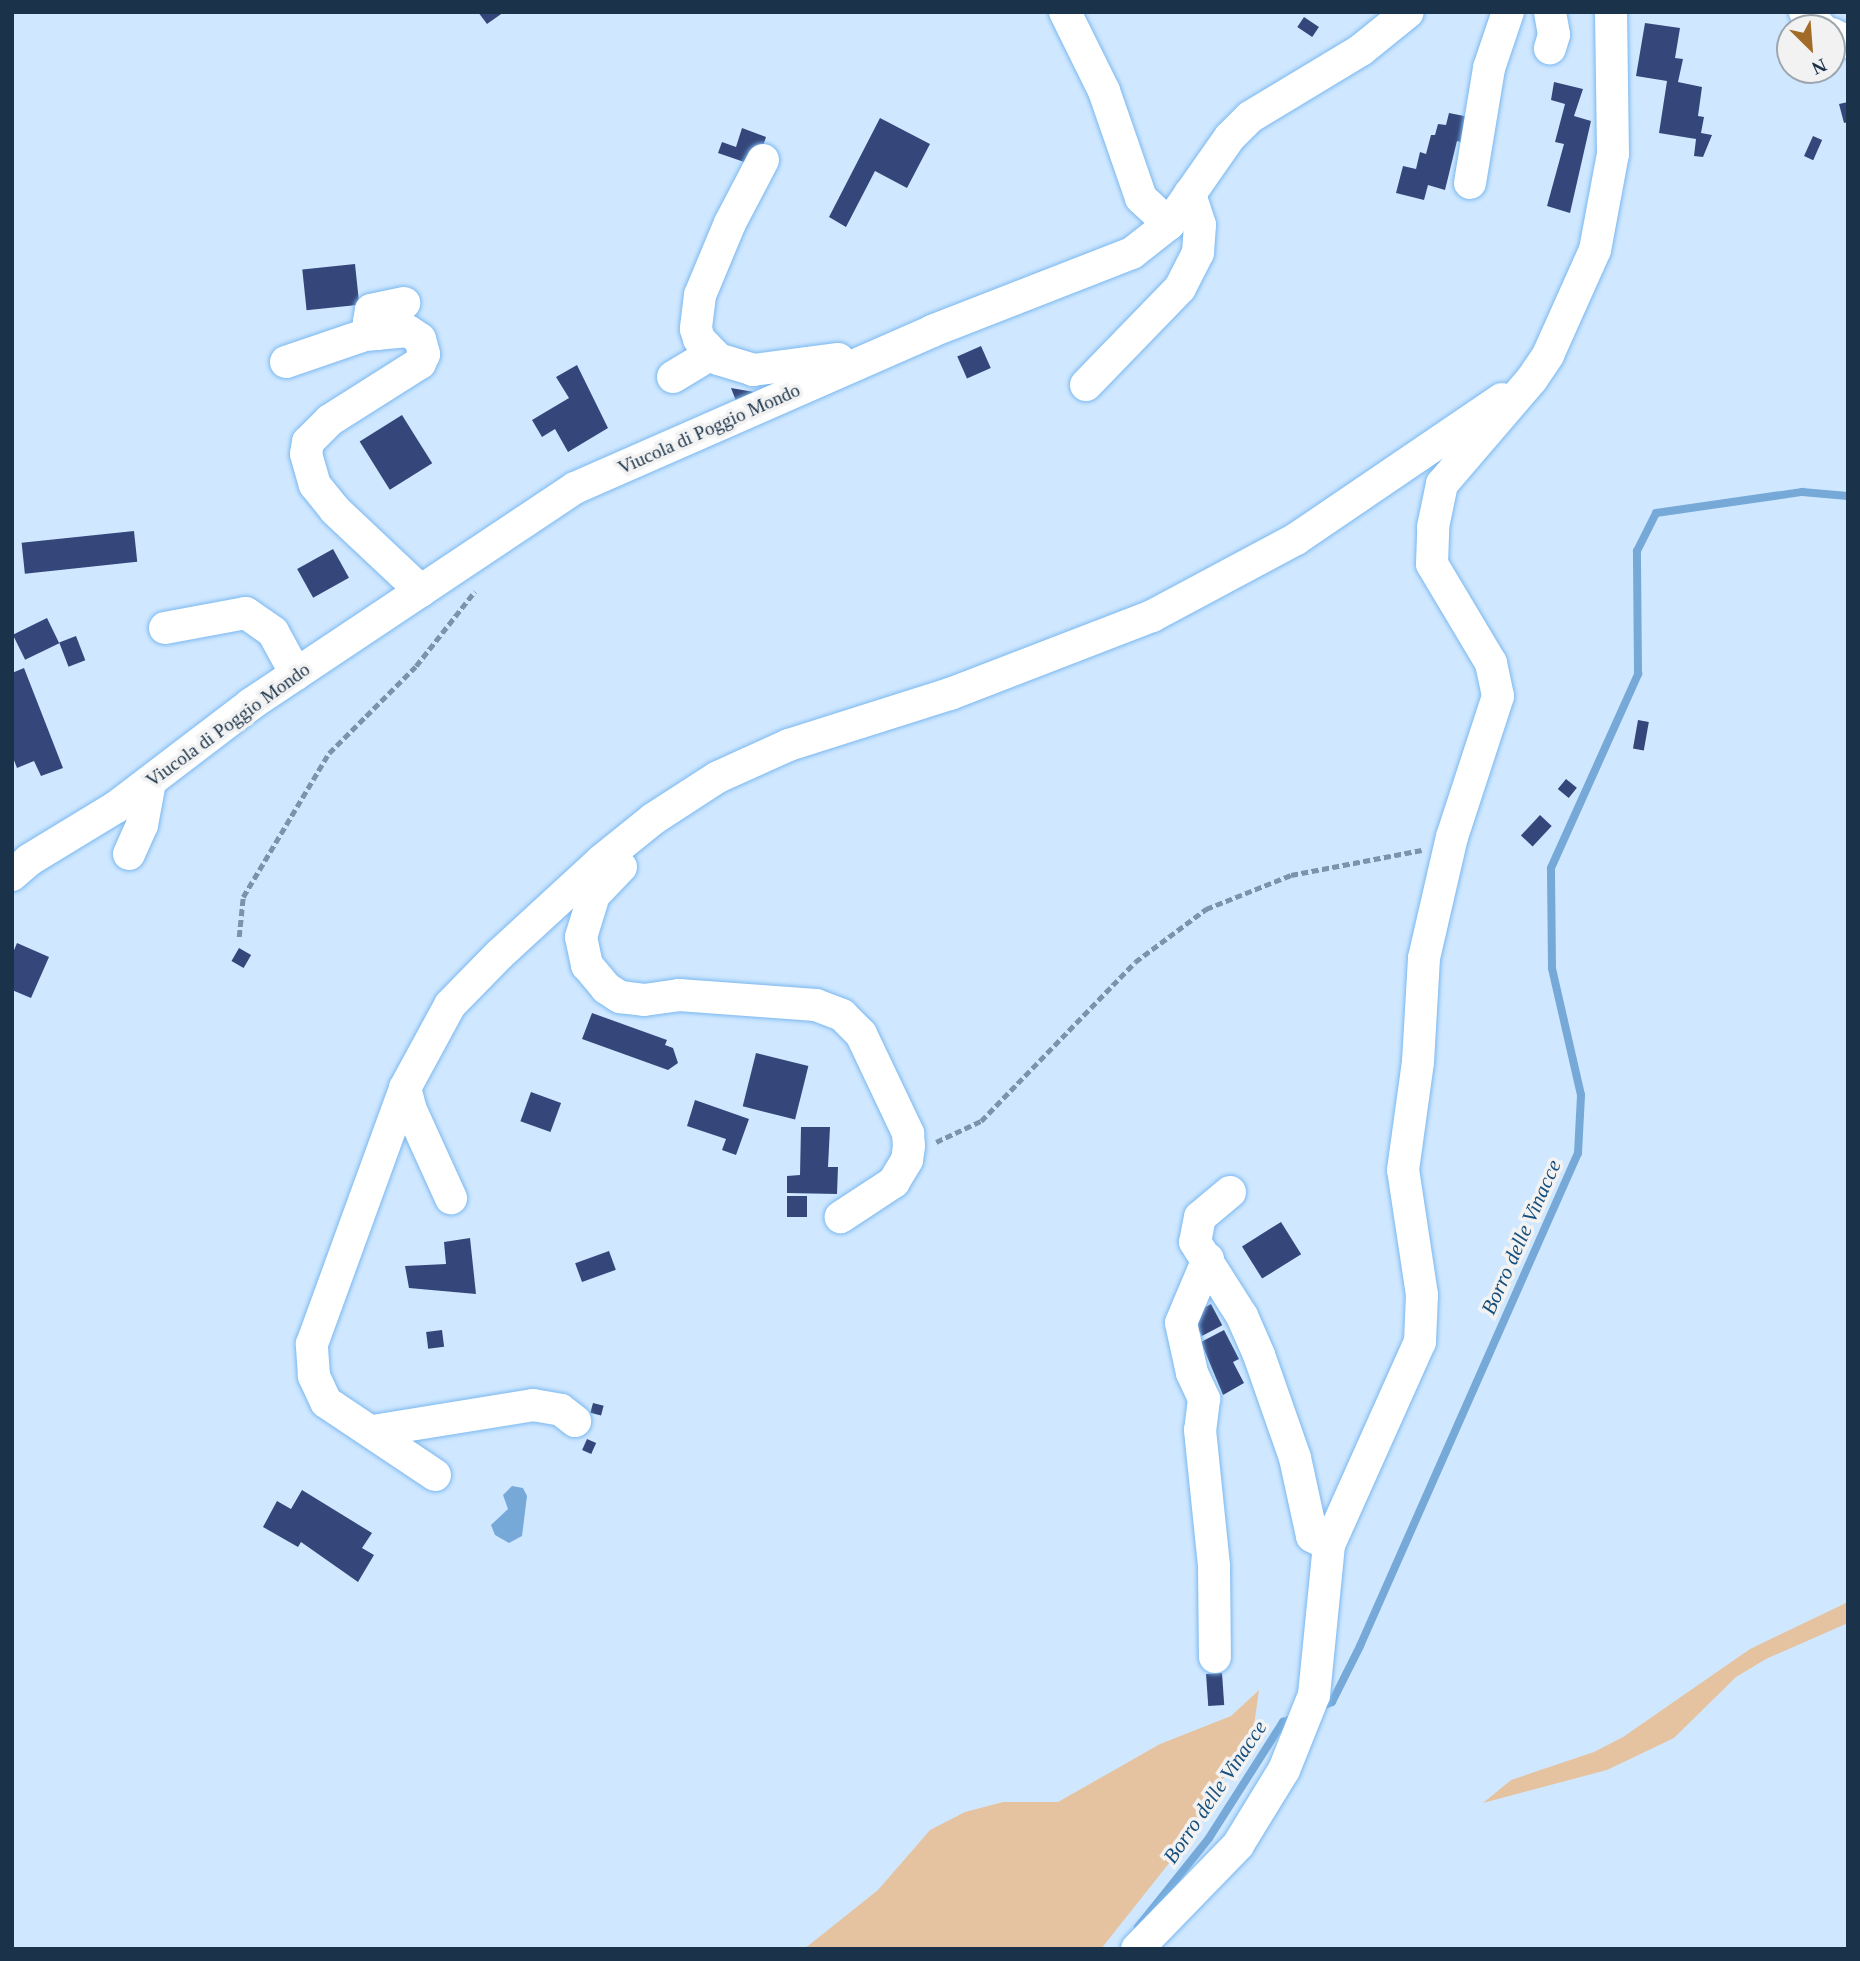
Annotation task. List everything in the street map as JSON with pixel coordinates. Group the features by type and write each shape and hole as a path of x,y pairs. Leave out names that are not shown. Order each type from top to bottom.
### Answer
{"street":[{"path":"1065,12 1104,91 1141,198 1169,224"},
{"name":"Viucola di Poggio Mondo","path":"12,876 29,860 150,782 296,674 575,488 911,341 1132,253 1169,224 1230,137 1250,117 1360,50 1408,12"},
{"path":"1470,183 1489,68 1508,12"},
{"path":"1550,12 1550,48"},
{"path":"1138,1949 1238,1845 1284,1770 1314,1695 1329,1545 1420,1342 1422,1295 1403,1170 1418,1062 1424,958 1452,837 1498,696 1491,663 1432,564 1433,527 1442,484 1532,379 1548,355 1595,250 1613,154 1611,12"},
{"path":"763,160 730,223 700,295 696,329 704,349 734,366 772,370 911,341"},
{"path":"1086,385 1180,288 1198,253 1200,225 1190,194"},
{"path":"378,334 369,322 371,310 404,303"},
{"path":"286,362 378,334 414,334 423,345 420,363 319,430 308,442 308,467 315,485 358,535 421,591"},
{"path":"673,376 711,354"},
{"path":"435,1475 326,1402 314,1376 312,1344 405,1088 450,1005 542,913 653,819 752,760 962,689 1152,616 1201,592 1358,500 1532,379"},
{"path":"165,628 246,613 273,632 296,674"},
{"path":"752,760 672,821 603,884 583,921 582,953 594,975 620,997 740,999 816,1005 842,1015 867,1046 908,1133 909,1146 907,1160 894,1182 841,1217"},
{"path":"129,854 142,825 150,782"},
{"path":"405,1088 451,1198"},
{"path":"1230,1192 1200,1217 1195,1242 1208,1259 1259,1355 1295,1458 1312,1536 1329,1545"},
{"path":"1208,1259 1181,1322 1192,1373 1205,1399 1200,1430 1214,1566 1215,1657"},
{"path":"373,1431 533,1405 561,1410 575,1421"}],"path":[{"path":"239,937 243,897 329,753 416,666 477,589"},
{"path":"909,1146 956,1137 981,1121 1135,962 1206,909 1291,875 1402,855 1452,837"}],"shaded area":[{"path":"1848,1602 1848,1623 1766,1659 1736,1677 1674,1738 1607,1770 1483,1803 1511,1780 1594,1752 1623,1737 1750,1649"},
{"path":"1259,1690 1254,1726 1223,1779 1170,1862 1101,1949 804,1949 878,1890 930,1830 965,1812 1003,1802 1058,1802 1160,1744 1231,1716"}],"water":[{"path":"512,1486 523,1488 527,1496 522,1536 509,1543 495,1535 491,1525 508,1509 503,1495"}],"building":[{"path":"478,12 504,12 487,24"},
{"path":"1304,17 1319,27 1312,37 1297,27"},
{"path":"1645,23 1680,28 1675,58 1683,59 1678,82 1702,87 1698,116 1704,117 1701,133 1712,135 1703,157 1694,156 1696,139 1659,133 1667,81 1636,76"},
{"path":"1554,82 1583,89 1574,116 1591,121 1570,213 1547,206 1564,144 1555,142 1565,104 1551,100"},
{"path":"1848,102 1848,122 1844,123 1839,104"},
{"path":"1449,113 1469,117 1463,143 1457,141 1445,190 1428,185 1424,200 1396,193 1403,166 1416,169 1420,152 1426,154 1431,135 1435,135 1438,124 1446,125"},
{"path":"880,118 930,144 907,188 875,171 846,227 829,217"},
{"path":"742,128 766,137 760,155 750,164 718,153 722,142 736,147"},
{"path":"1813,136 1822,140 1813,160 1804,156"},
{"path":"355,264 359,305 307,310 302,270"},
{"path":"981,346 991,368 967,379 957,357"},
{"path":"577,365 608,428 568,452 555,429 542,437 532,420 569,398 556,377"},
{"path":"773,379 781,379 778,391 738,406 731,388 754,392 771,386"},
{"path":"402,415 432,463 390,490 360,441"},
{"path":"134,531 137,562 25,574 22,543"},
{"path":"333,549 349,578 313,598 297,569"},
{"path":"47,618 59,643 25,660 13,635"},
{"path":"76,636 85,660 69,667 59,642"},
{"path":"24,668 63,768 41,776 34,761 17,768 12,755 12,673"},
{"path":"1638,720 1649,722 1644,750 1633,749"},
{"path":"1566,779 1577,788 1569,798 1558,789"},
{"path":"1540,815 1552,826 1533,846 1521,835"},
{"path":"17,943 49,957 31,998 12,990 12,955"},
{"path":"239,948 251,955 244,968 232,961"},
{"path":"592,1013 667,1040 665,1045 673,1048 678,1063 668,1070 582,1039"},
{"path":"756,1053 808,1066 795,1119 743,1106"},
{"path":"531,1092 561,1103 550,1132 520,1121"},
{"path":"695,1100 749,1119 736,1155 722,1150 726,1139 687,1126"},
{"path":"801,1127 830,1127 828,1167 838,1167 837,1194 787,1193 787,1176 800,1175"},
{"path":"787,1196 807,1196 807,1217 787,1217"},
{"path":"1281,1222 1301,1254 1262,1279 1242,1246"},
{"path":"470,1238 476,1294 409,1288 405,1266 446,1264 444,1242"},
{"path":"609,1251 616,1270 582,1282 575,1263"},
{"path":"1211,1304 1222,1325 1202,1336 1191,1315"},
{"path":"442,1330 444,1347 428,1349 426,1332"},
{"path":"1224,1330 1239,1359 1233,1362 1244,1383 1223,1395 1201,1342"},
{"path":"593,1403 604,1406 601,1416 590,1413"},
{"path":"587,1439 596,1443 591,1454 582,1450"},
{"path":"302,1490 372,1533 362,1548 374,1555 358,1582 301,1542 298,1547 263,1527 277,1501 291,1509"},
{"path":"1222,1673 1224,1705 1208,1706 1206,1674"}],"waterway":[{"name":"Borro delle Vinacce","path":"1320,1707 1332,1702 1360,1646 1578,1153 1581,1095 1552,968 1551,868 1638,674 1637,551 1656,513 1802,492 1848,496"},
{"name":"Borro delle Vinacce","path":"1138,1927 1209,1838 1283,1722 1295,1718"}]}
